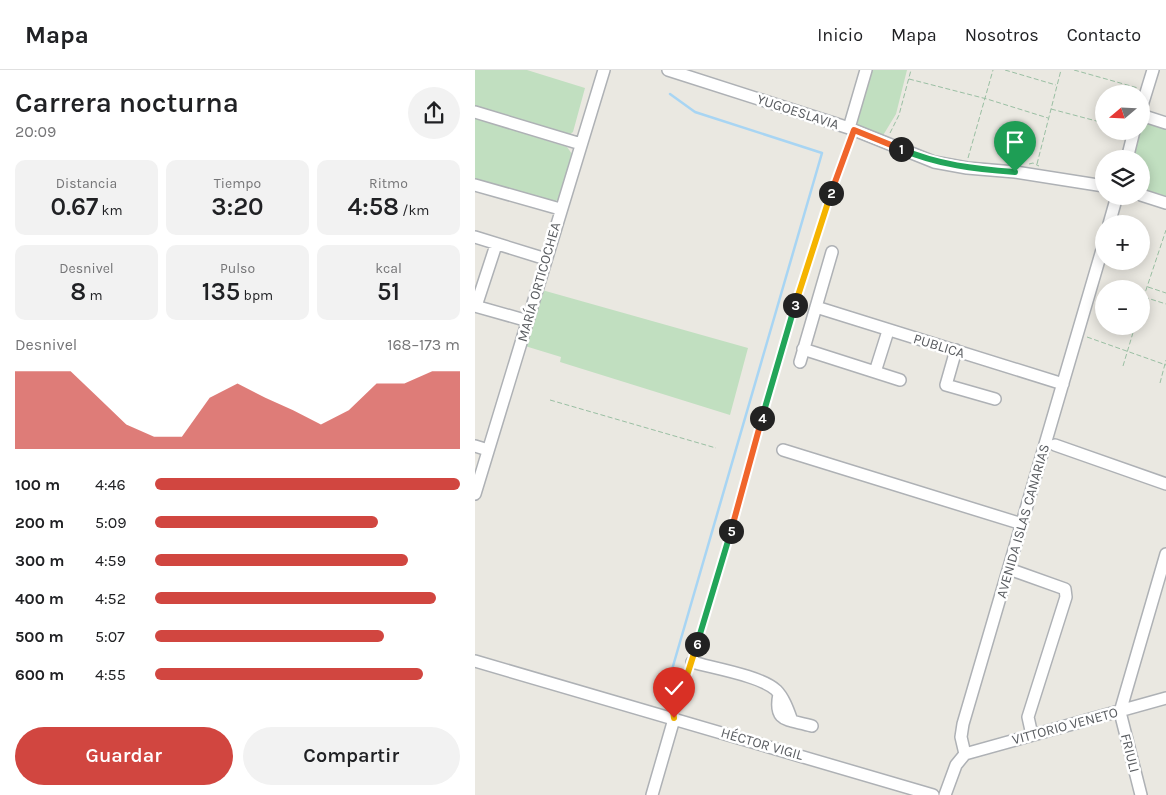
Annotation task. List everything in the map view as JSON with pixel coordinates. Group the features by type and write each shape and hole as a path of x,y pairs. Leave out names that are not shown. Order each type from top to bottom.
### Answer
{"street":[{"name":"MARÍA ORTICOCHEA","path":"475,494 603,70"},
{"name":"YUGOESLAVIA","path":"668,70 851,129 920,157 947,165 1015,172 1095,185"},
{"path":"851,129 866,70"},
{"path":"1149,85 1153,70"},
{"path":"475,112 581,144"},
{"path":"1150,118 1166,122"},
{"path":"475,185 560,210"},
{"path":"1150,198 1166,203"},
{"path":"475,237 546,259"},
{"path":"496,245 475,306 528,321"},
{"path":"800,362 832,252"},
{"name":"AVENIDA ISLAS CANARIAS","path":"965,754 961,737 963,724 1096,270"},
{"name":"PUBLICA","path":"816,307 1063,384"},
{"path":"875,372 888,331"},
{"path":"803,349 900,380"},
{"path":"956,350 946,385 995,399"},
{"path":"1055,445 1166,484"},
{"path":"475,446 488,450"},
{"path":"783,450 1022,524"},
{"path":"1120,712 1166,554"},
{"path":"1009,569 1065,588 1066,598 1027,717 1032,735"},
{"name":"HÉCTOR VIGIL","path":"475,661 933,795"},
{"path":"692,662 765,682 784,700 792,721 811,726"},
{"name":"VITTORIO VENETO","path":"965,754 1166,698"},
{"name":"FRIULI","path":"1120,712 1141,795"},
{"path":"652,795 674,718"},
{"path":"945,795 956,765 965,754"}],"path":[{"path":"884,142 899,116 911,70"},
{"path":"967,161 993,70"},
{"path":"1005,70 1057,85"},
{"path":"1037,164 1061,70"},
{"path":"1074,70 1126,85"},
{"path":"909,79 984,98 1048,118"},
{"path":"1051,108 1095,120"},
{"path":"674,718 673,711 692,662 800,285 851,129"},
{"path":"1148,280 1166,230"},
{"path":"1150,288 1166,293"},
{"path":"1150,299 1166,304"},
{"path":"1078,334 1165,365"},
{"path":"1123,366 1133,335"},
{"path":"1160,383 1166,360"},
{"path":"550,400 716,448"}],"green space":[{"path":"475,70 527,70 585,88 573,132 569,135 475,107"},
{"path":"868,70 907,70 896,114 882,137 856,124"},
{"path":"475,118 567,147 572,154 560,199 551,203 475,180"},
{"path":"1150,123 1166,128 1166,198 1150,193 1150,150 1133,150 1135,140 1150,140"},
{"path":"542,290 748,348 730,415 560,362 561,357 525,346"}],"waterway":[{"path":"670,94 695,112 822,153 671,673"}],"route":[{"path":"674,718 673,711 692,662 800,285 823,214 854,130 934,162 967,168 1015,172"}]}
